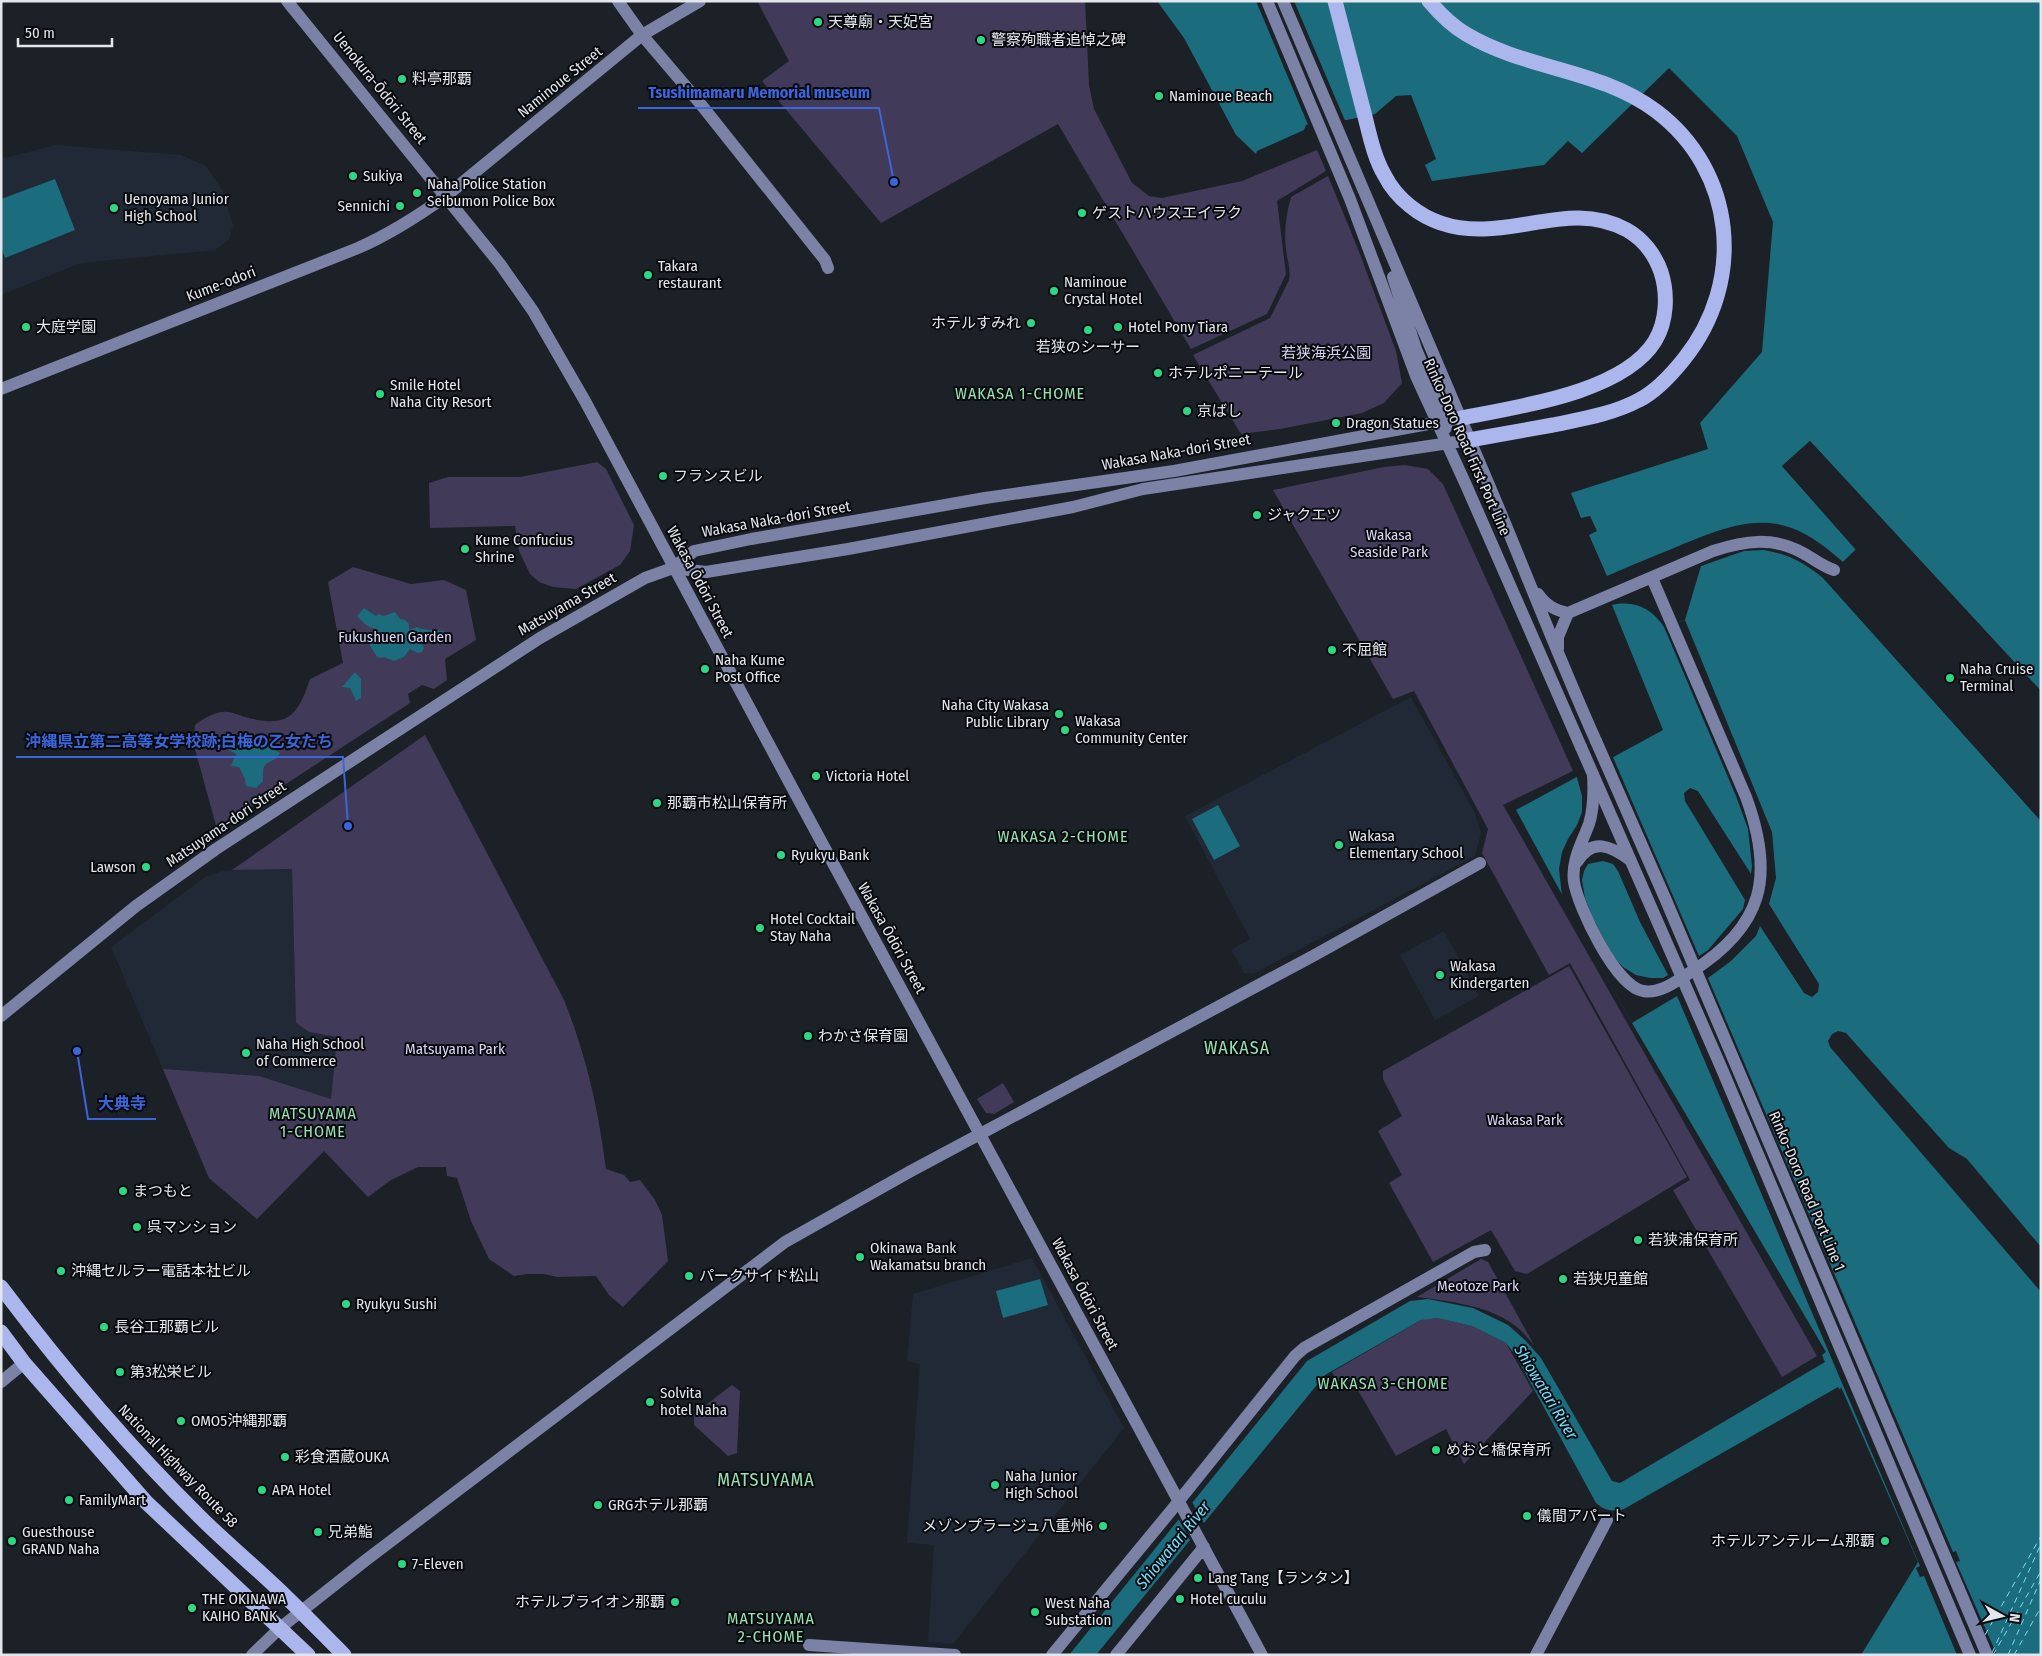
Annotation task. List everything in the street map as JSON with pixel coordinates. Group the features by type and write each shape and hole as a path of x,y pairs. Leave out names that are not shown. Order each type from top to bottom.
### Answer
{"highway":[{"path":"1335,1 1372,142 1384,176 1395,192 1410,206 1436,223 1449,227 1484,230 1571,217 1605,220 1632,233 1642,241 1652,253 1663,279 1665,310 1662,326 1655,341 1633,365 1600,382 1562,396 1533,404 1448,420"},
{"path":"1429,1 1449,22 1466,34 1486,44 1515,56 1592,79 1621,90 1656,110 1674,126 1691,146 1709,175 1719,203 1724,228 1725,253 1720,290 1712,314 1698,342 1665,381 1630,405 1588,418 1469,440"},
{"name":"National Highway Route 58","path":"1,1287 80,1389 199,1517 301,1612 344,1655"},
{"path":"1,1332 24,1362 146,1502 308,1655"}],"street":[{"name":"Uenokura-Ōdōri Street","path":"288,1 446,196"},
{"path":"618,1 642,35 699,102 825,260 828,268"},
{"name":"Naminoue Street","path":"446,196 642,35 700,1"},
{"name":"Rinko-Doro Road First Port Line","path":"1267,1 1332,156 1416,376 1448,420 1469,440 1559,658 1596,741"},
{"name":"Rinko-Doro Road First Port Line","path":"1283,1 1388,251 1448,420"},
{"name":"Kume-odori","path":"1,389 358,248 400,227 446,196"},
{"name":"Wakasa Ōdōri Street","path":"446,196 514,283 550,338 585,400 673,568 1262,1655"},
{"path":"1447,443 1448,420"},
{"name":"Wakasa Naka-dori Street","path":"673,568 694,550 751,539 985,498 1182,470 1448,420"},
{"name":"Wakasa Naka-dori Street","path":"673,568 706,572 848,549 1073,507 1143,488 1469,440"},
{"name":"Rinko-Doro Road First Port Line","path":"1447,443 1581,747"},
{"path":"1530,584 1545,603 1555,610 1568,613 1713,552 1734,545 1758,541 1792,548 1820,565 1834,570"},
{"name":"Matsuyama Street","path":"1,1016 136,906 216,849 540,638 645,578 673,568"},
{"path":"1593,775 1591,815 1574,866 1574,880 1578,899 1593,932 1611,963 1630,986 1641,991 1653,991 1668,986 1709,961 1729,943 1750,916 1759,893 1762,868 1761,847 1756,825 1652,578"},
{"path":"1559,658 1558,637 1568,613"},
{"name":"Rinko-Doro Road Port Line 1","path":"1596,741 1665,898 1987,1655"},
{"name":"Rinko-Doro Road Port Line 1","path":"1581,747 1725,1076 1970,1655"},
{"path":"1574,866 1581,855 1599,846 1616,850 1630,860"},
{"path":"252,1655 280,1628 373,1554 775,1248 849,1205 1313,956 1480,863"},
{"path":"1052,1655 1181,1506 1295,1356 1304,1348 1407,1289 1474,1252 1484,1250"},
{"path":"1,1382 24,1362"},
{"path":"1536,1655 1606,1520"},
{"path":"1116,1655 1201,1541"},
{"path":"809,1645 955,1655"}],"shaded area":[{"name":"Uenoyama Junior High School","path":"56,145 181,155 206,166 222,190 233,225 229,240 215,250 81,263 1,295 1,156 5,158"},
{"name":"Wakasa Elementary School","path":"1411,697 1475,813 1481,833 1475,856 1253,974 1244,973 1231,950 1250,939 1185,816"},
{"name":"Naha High School of Commerce","path":"292,869 296,1023 309,1032 338,1037 331,1099 257,1219 209,1178 111,947 205,877 222,871 232,870"},
{"name":"Wakasa Kindergarten","path":"1444,931 1479,996 1435,1020 1400,955"},
{"name":"Naha Junior High School","path":"1032,1258 1124,1428 953,1644 928,1642 934,1545 907,1543 920,1364 907,1361 913,1294"}],"green space":[{"path":"757,1 1085,1 1089,85 1094,109 1132,183 1149,196 1162,198 1242,181 1317,150 1326,171 1277,201 1286,274 1267,314 1191,349 1058,124 881,223 762,81 789,61"},
{"name":"若狭海浜公園","path":"1328,176 1358,249 1396,351 1402,383 1384,403 1362,413 1280,429 1241,434 1193,355 1270,318 1289,280 1290,272 1285,230 1291,197"},
{"path":"597,462 606,469 634,525 630,551 620,565 576,589 553,587 539,582 530,574 519,551 515,526 430,528 429,483 448,477 520,477"},
{"name":"Wakasa Seaside Park","path":"1405,465 1428,469 1443,484 1573,771 1503,805 1817,1356 1782,1377 1673,1190 1690,1180 1570,963 1549,975 1482,853 1488,829 1414,691 1393,699 1273,490 1384,467"},
{"name":"Fukushuen Garden","path":"353,567 411,584 444,580 466,590 476,640 445,659 447,680 434,689 422,685 408,694 410,703 217,829 193,742 195,725 211,715 226,712 259,720 281,720 295,711 310,679 343,663 328,582"},
{"name":"Matsuyama Park","path":"425,735 564,1000 591,1083 606,1169 624,1175 630,1182 640,1180 655,1200 662,1215 668,1261 623,1307 609,1295 596,1276 557,1277 544,1274 527,1274 514,1276 489,1259 471,1221 457,1178 447,1176 446,1167 418,1167 391,1180 368,1197 324,1151 257,1219 209,1178 163,1069 259,1076 331,1099 337,1037 309,1032 296,1023 292,869 232,870"},
{"name":"Wakasa Park","path":"1569,966 1687,1177 1527,1274 1515,1271 1491,1230 1433,1262 1389,1183 1402,1175 1378,1131 1402,1116 1383,1079 1383,1071"},
{"path":"1003,1083 1014,1102 994,1114 986,1113 977,1099"},
{"name":"Meotoze Park","path":"1481,1259 1488,1262 1534,1345 1518,1328 1496,1314 1443,1300 1417,1297"},
{"name":"Meotoze Park","path":"1437,1318 1472,1326 1506,1343 1533,1391 1464,1464 1446,1429 1396,1456 1355,1385 1347,1380 1337,1381 1332,1372 1423,1319"},
{"path":"732,1385 740,1391 737,1453 728,1456 694,1425 694,1414"}],"water":[{"path":"1157,1 2041,1 2041,691 1810,441 1782,466 1856,550 1843,562 1817,541 1799,531 1783,525 1752,523 1720,530 1607,576 1589,535 1597,531 1590,516 1581,518 1571,493 1708,449 1700,423 1762,352 1773,222 1737,136 1669,68 1582,153 1568,141 1544,165 1432,181 1425,165 1436,159 1411,95 1396,96 1375,114 1347,120 1333,119 1306,125 1304,130 1257,151 1256,154 1236,135 1184,38"},
{"path":"55,179 75,230 5,258 1,247 1,199"},
{"name":"Shiowatari River","path":"1764,550 1796,560 1824,579 2041,821 2041,1655 1861,1655 1918,1562 1841,1387 1840,1390 1838,1387 1624,1509 1609,1510 1596,1503 1516,1356 1506,1343 1472,1326 1437,1318 1421,1320 1325,1375 1096,1655 1069,1655 1307,1361 1410,1301 1428,1299 1473,1308 1508,1325 1541,1358 1612,1481 1620,1483 1825,1362 1822,1355 1826,1352 1632,1023 1516,810 1663,730 1612,605 1628,604 1642,607 1654,615 1664,627 1685,620 1701,566 1744,551"},
{"path":"364,608 376,616 379,614 384,616 395,612 400,619 405,620 409,624 410,630 417,627 445,631 421,643 424,648 422,652 418,653 410,649 404,657 394,661 384,657 377,657 369,644 376,630 366,625 357,616"},
{"path":"355,672 361,679 361,698 356,701 350,688 342,687"},
{"path":"208,736 233,741 256,738 265,739 269,746 280,753 277,758 265,765 263,781 256,788 246,786 239,767 231,766 236,754 227,749 210,746 201,742"},
{"path":"1218,805 1240,846 1214,860 1192,819"},
{"path":"1040,1279 1048,1305 1003,1318 996,1291"}],"pier":[{"path":"1256,1 1294,1 1346,123 1333,121 1309,127"},
{"path":"1810,441 2041,691 2041,694 1810,444 1785,466 1858,548 1858,551 1844,564 1841,564 1856,549 1782,466"},
{"path":"1826,577 2041,817 2041,821 1824,579"},
{"path":"1685,620 1772,832 1776,878 1769,904 1819,984 1818,992 1812,997 1804,993 1760,926 1756,936 1731,961 1708,978 1953,1552 1956,1551 1960,1561 1956,1562 1997,1655 1957,1655 1924,1576 1920,1577 1916,1568 1920,1566 1677,996 1632,1023 1562,896 1559,869 1562,852 1582,812 1582,796 1576,774 1612,755 1699,956 1708,950 1743,909 1745,900 1685,801 1684,793 1690,788 1698,791 1751,874 1752,866 1748,829 1736,796 1664,627","holes":["1603,861 1613,864 1618,871 1640,922 1668,975 1663,978 1636,975 1623,967 1612,955 1593,918 1585,898 1582,880 1584,871 1588,864"]},
{"path":"1838,1031 1846,1033 1949,1148 1967,1159 2041,1247 2041,1292 1830,1047 1828,1041 1832,1034"},
{"path":"1192,1502 1205,1525 1191,1542 1178,1518"}],"ferry route":[{"path":"1985,1635 2041,1536"},
{"path":"1992,1653 2041,1544"},
{"path":"1993,1655 2041,1571"},
{"path":"2008,1655 2041,1579"},
{"path":"2014,1655 2041,1607"}],"place":[{"name":"天尊廟・天妃宮","path":"818,22"},
{"name":"警察殉職者追悼之碑","path":"981,40"},
{"name":"料亭那覇","path":"402,79"},
{"name":"Naminoue Beach","path":"1159,96"},
{"name":"Sukiya","path":"353,176"},
{"name":"Tsushimamaru Memorial museum","path":"894,182"},
{"name":"Naha Police Station Seibumon Police Box","path":"417,193"},
{"name":"Sennichi","path":"400,206"},
{"name":"Uenoyama Junior High School","path":"114,208"},
{"name":"ゲストハウスエイラク","path":"1082,213"},
{"name":"Takara restaurant","path":"648,275"},
{"name":"Naminoue Crystal Hotel","path":"1054,291"},
{"name":"ホテルすみれ","path":"1031,323"},
{"name":"大庭学園","path":"26,327"},
{"name":"Hotel Pony Tiara","path":"1118,327"},
{"name":"若狭のシーサー","path":"1088,330"},
{"name":"ホテルポニーテール","path":"1158,373"},
{"name":"Smile Hotel Naha City Resort","path":"380,394"},
{"name":"京ばし","path":"1187,411"},
{"name":"Dragon Statues","path":"1336,423"},
{"name":"フランスビル","path":"663,476"},
{"name":"ジャクエツ","path":"1257,515"},
{"name":"Kume Confucius Shrine","path":"465,549"},
{"name":"不屈館","path":"1332,650"},
{"name":"Naha Kume Post Office","path":"705,669"},
{"name":"Naha Cruise Terminal","path":"1950,678"},
{"name":"Naha City Wakasa Public Library","path":"1059,714"},
{"name":"Wakasa Community Center","path":"1065,730"},
{"name":"Victoria Hotel","path":"816,776"},
{"name":"那覇市松山保育所","path":"657,803"},
{"name":"沖縄県立第二高等女学校跡;白梅の乙女たち","path":"348,826"},
{"name":"Wakasa Elementary School","path":"1339,845"},
{"name":"Ryukyu Bank","path":"781,855"},
{"name":"Lawson","path":"146,867"},
{"name":"Hotel Cocktail Stay Naha","path":"760,928"},
{"name":"Wakasa Kindergarten","path":"1440,975"},
{"name":"わかさ保育園","path":"808,1036"},
{"name":"大典寺","path":"77,1051"},
{"name":"Naha High School of Commerce","path":"246,1053"},
{"name":"まつもと","path":"123,1191"},
{"name":"呉マンション","path":"137,1227"},
{"name":"若狭浦保育所","path":"1638,1240"},
{"name":"Okinawa Bank Wakamatsu branch","path":"860,1257"},
{"name":"沖縄セルラー電話本社ビル","path":"61,1271"},
{"name":"パークサイド松山","path":"689,1276"},
{"name":"若狭児童館","path":"1563,1279"},
{"name":"Ryukyu Sushi","path":"346,1304"},
{"name":"長谷工那覇ビル","path":"104,1327"},
{"name":"第3松栄ビル","path":"120,1372"},
{"name":"Solvita hotel Naha","path":"650,1402"},
{"name":"OMO5沖縄那覇","path":"181,1421"},
{"name":"めおと橋保育所","path":"1436,1450"},
{"name":"彩食酒蔵OUKA","path":"285,1457"},
{"name":"Naha Junior High School","path":"995,1485"},
{"name":"APA Hotel","path":"262,1490"},
{"name":"FamilyMart","path":"69,1500"},
{"name":"GRGホテル那覇","path":"598,1505"},
{"name":"儀間アパート","path":"1527,1516"},
{"name":"メゾンプラージュ八重州6","path":"1103,1526"},
{"name":"兄弟鮨","path":"318,1532"},
{"name":"Guesthouse GRAND Naha","path":"12,1541"},
{"name":"ホテルアンテルーム那覇","path":"1885,1541"},
{"name":"7-Eleven","path":"402,1564"},
{"name":"Lang Tang【ランタン】","path":"1198,1578"},
{"name":"Hotel cuculu","path":"1180,1599"},
{"name":"ホテルブライオン那覇","path":"675,1602"},
{"name":"THE OKINAWA KAIHO BANK","path":"192,1608"},
{"name":"West Naha Substation","path":"1035,1612"}],"district":[{"name":"WAKASA 1-CHOME","path":"1020,393"},
{"name":"WAKASA 2-CHOME","path":"1063,836"},
{"name":"WAKASA","path":"1237,1048"},
{"name":"MATSUYAMA 1-CHOME","path":"313,1122"},
{"name":"WAKASA 3-CHOME","path":"1383,1383"},
{"name":"MATSUYAMA","path":"766,1480"},
{"name":"MATSUYAMA 2-CHOME","path":"771,1627"}]}
